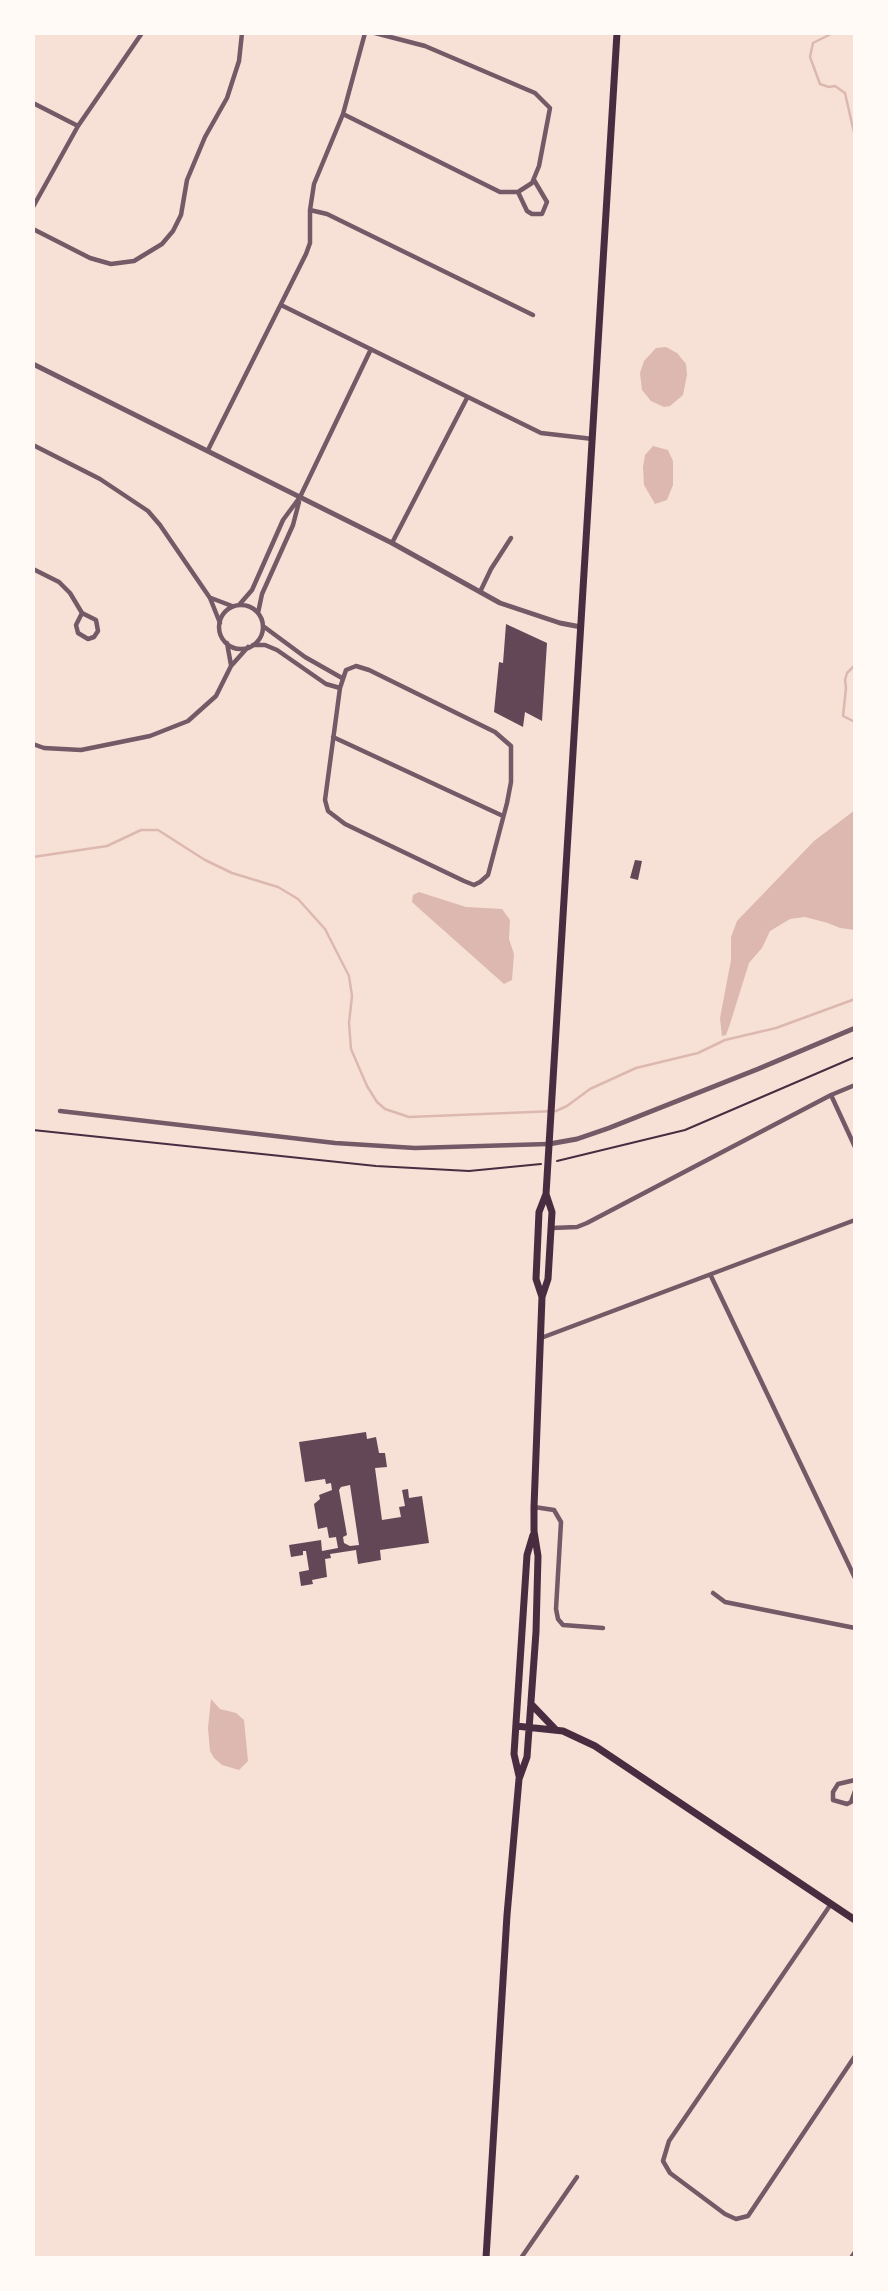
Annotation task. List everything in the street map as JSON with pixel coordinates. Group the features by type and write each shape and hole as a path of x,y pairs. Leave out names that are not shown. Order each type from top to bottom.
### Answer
{"main road":[{"path":"542,1297 536,1279 539,1212 546,1194 617,33"},
{"path":"486,2258 507,1915 519,1779 527,1757 530,1727 538,1556 534,1507 540,1339 542,1297 548,1279 552,1212 546,1194"},
{"path":"519,1779 514,1754 527,1555 534,1531"},
{"path":"531,1704 556,1729"},
{"path":"516,1726 556,1729 573,1734 595,1746 855,1920"}],"street":[{"path":"33,207 78,126 142,33"},
{"path":"33,229 90,258 111,264 134,261 162,244 181,215 187,180 233,83 242,33"},
{"path":"208,450 306,254 310,243 310,211 314,184 344,114 365,33"},
{"path":"344,114 500,192 518,192 533,181 539,166 550,108 544,100 535,93 425,46 375,33"},
{"path":"33,103 78,126"},
{"path":"518,192 527,211 542,214 547,202 533,181"},
{"path":"310,211 327,214 533,315"},
{"path":"281,305 541,433 594,439"},
{"path":"342,678 305,657 263,626 258,613 261,594 293,525 300,498 372,349"},
{"path":"33,363 427,561 480,593 522,611 580,627"},
{"path":"392,543 467,398"},
{"path":"33,445 100,479 148,511 210,598 220,622 222,636 227,643 231,666"},
{"path":"220,622 226,611 236,606 252,590 283,520 300,498"},
{"path":"480,593 491,569 511,538"},
{"path":"33,569 59,582 70,593 82,613 90,615 99,625 99,631 94,637 88,639 78,632 76,625 82,613"},
{"path":"210,598 236,606 247,606 258,613"},
{"path":"33,744 44,748 81,750 150,736 188,721 216,696 231,666 261,635 263,626"},
{"path":"227,643 239,648 265,645 326,684 340,688"},
{"path":"356,666 369,670 507,740 511,746 511,782 488,875 474,884 464,881 345,824 328,811 325,800 342,678 346,670 356,666"},
{"path":"333,737 503,816"},
{"path":"60,1111 335,1143 415,1148 549,1144 577,1139 609,1128 855,1028"},
{"path":"551,1228 577,1227 587,1223 855,1085"},
{"path":"831,1095 855,1147"},
{"path":"540,1339 855,1220"},
{"path":"710,1276 855,1578"},
{"path":"534,1507 554,1510 561,1522 556,1609 558,1619 564,1625 603,1628"},
{"path":"713,1593 725,1602 855,1628"},
{"path":"855,1780 838,1784 833,1792 833,1800 847,1804 851,1802 855,1791"},
{"path":"831,1904 668,2141 663,2161 670,2173 725,2214 736,2219 748,2216 855,2056"},
{"path":"521,2258 577,2176"},
{"path":"851,2258 855,2252"}],"path":[{"path":"560,1160 685,1130 855,1057"},
{"path":"33,1130 376,1166 468,1171 536,1165"}],"shaded area":[{"path":"666,347 677,353 686,364 687,375 683,395 670,406 664,407 651,401 642,390 640,373 644,361 656,348"},
{"path":"653,446 668,450 673,461 673,485 667,500 655,504 644,485 643,467 645,455"},
{"path":"855,810 855,930 805,917 790,919 770,931 762,948 749,963 729,1027 726,1035 722,1036 720,1018 731,960 731,937 737,921 814,841"},
{"path":"419,892 466,907 502,909 510,920 509,939 514,954 512,980 504,984 412,902 413,895"},
{"path":"211,1699 220,1709 236,1713 244,1720 248,1761 239,1770 222,1765 210,1751 208,1728"}],"building":[{"path":"506,624 547,643 542,721 525,712 523,727 494,712 499,662 503,663"},
{"path":"635,860 642,861 638,880 630,878"},
{"path":"366,1432 367,1439 376,1437 379,1453 385,1453 387,1467 375,1468 382,1520 401,1517 399,1507 405,1506 402,1490 408,1489 409,1498 422,1496 429,1543 380,1550 381,1560 358,1564 356,1550 330,1554 331,1558 325,1559 327,1577 301,1586 299,1572 309,1570 306,1551 303,1551 303,1555 291,1557 289,1545 321,1540 322,1551 338,1548 336,1537 329,1538 327,1527 318,1529 314,1504 320,1499 319,1495 332,1490 331,1483 326,1484 325,1479 305,1482 299,1442","holes":["350,1485 359,1545 350,1546 344,1543 343,1537 347,1535 339,1490 341,1487"]}],"waterway":[{"path":"833,33 813,43 810,57 820,84 835,86 845,93 855,137"},
{"path":"855,665 847,673 845,680 843,716 855,722"},
{"path":"33,857 107,846 141,830 158,830 205,860 232,873 278,887 298,899 325,929 349,976 352,996 349,1023 351,1049 367,1086 385,1109 409,1117 556,1111 590,1089 636,1068 698,1053 725,1040 776,1028 855,999"}]}
